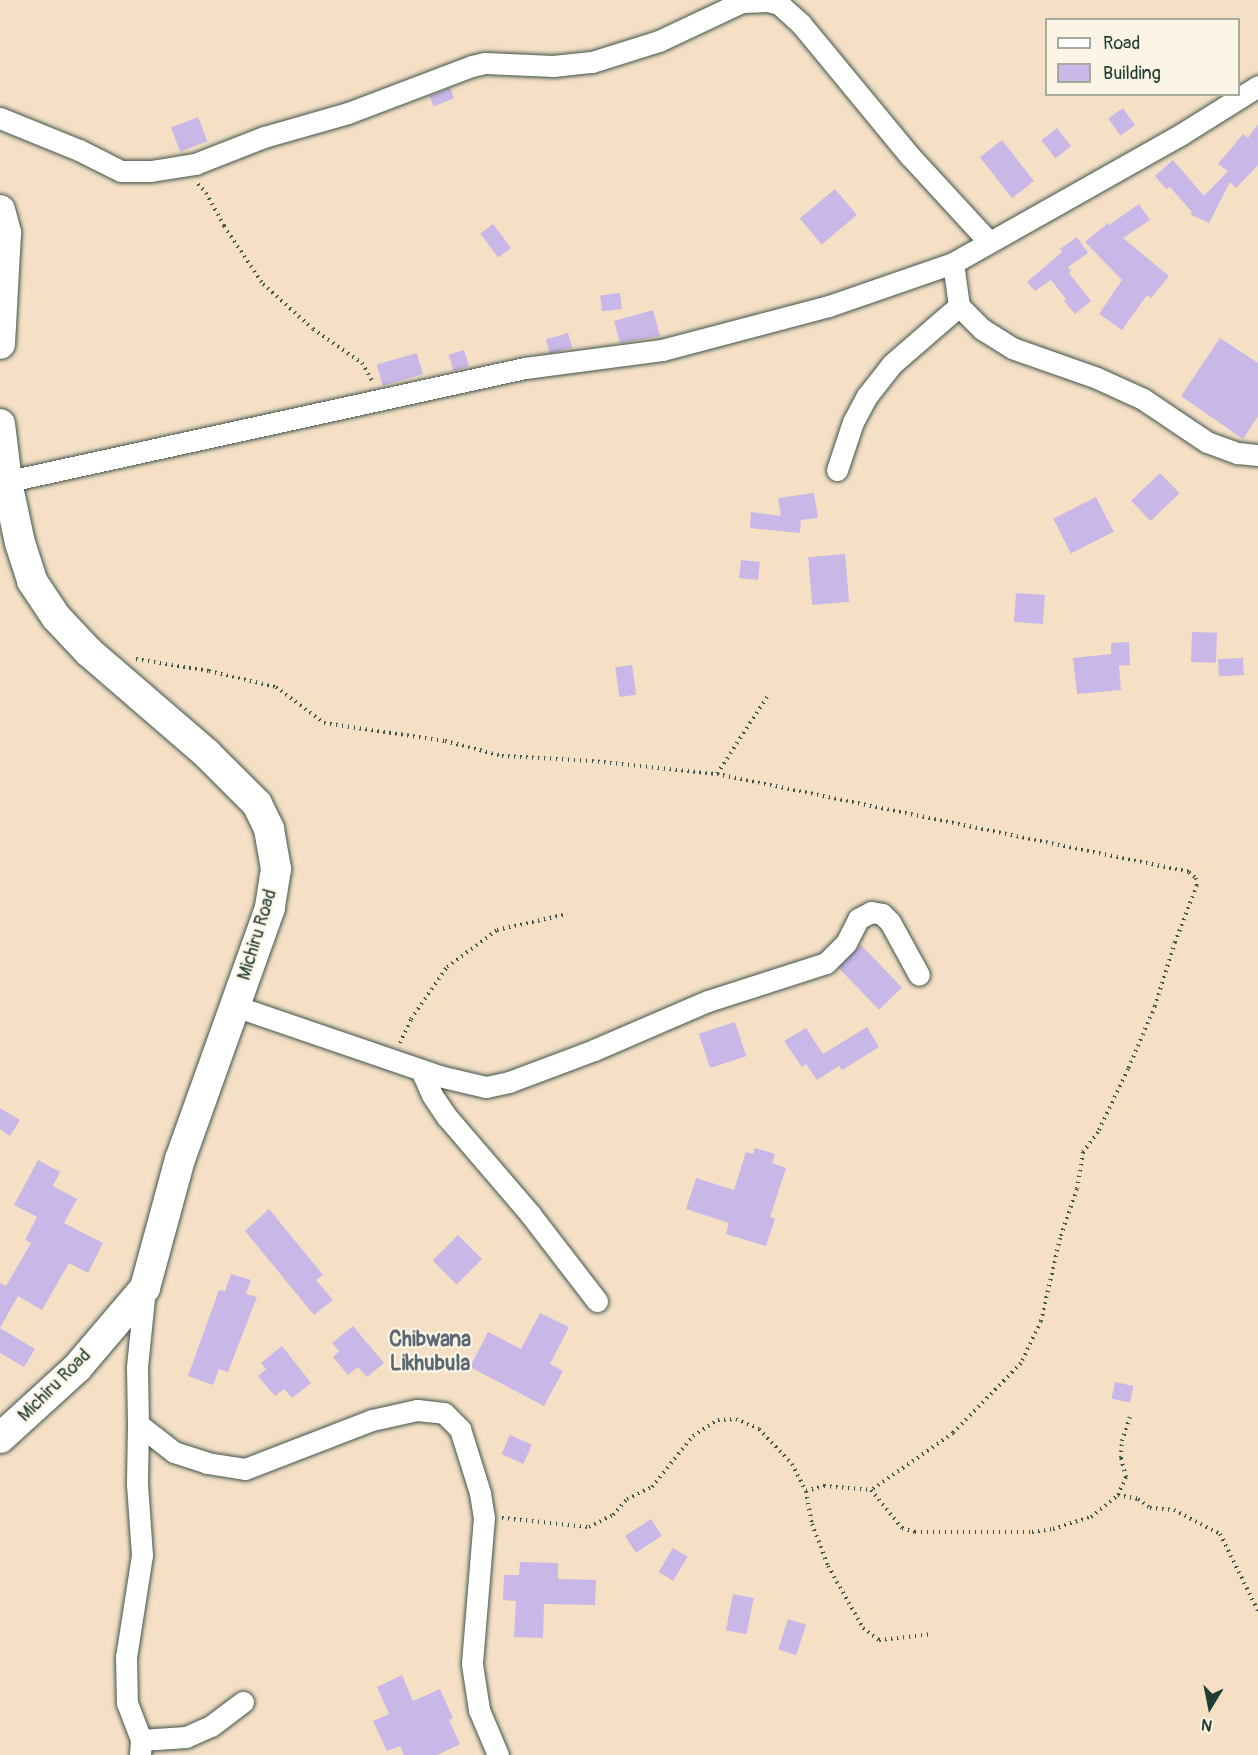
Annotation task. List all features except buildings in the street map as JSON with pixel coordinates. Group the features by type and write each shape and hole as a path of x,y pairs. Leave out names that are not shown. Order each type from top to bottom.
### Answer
{"street":[{"path":"0,118 79,150 121,171 151,171 184,166 264,137 348,113 472,66 485,63 553,66 592,62 659,40 742,2 768,1 780,4 801,24 910,156 989,242"},
{"path":"4,482 525,368 662,350 829,306 953,263 1180,135 1258,86"},
{"path":"0,210 6,233 0,344"},
{"path":"953,263 959,306 982,329 1012,348 1097,378 1143,399 1207,442 1238,453 1258,455"},
{"path":"837,470 853,422 867,396 892,364 959,306"},
{"name":"Michiru Road","path":"0,424 4,482 32,581 56,617 89,652 207,754 257,804 269,829 275,853 274,888 270,908 180,1159 145,1288 77,1368 0,1438"},
{"path":"235,1006 421,1070 468,1085 486,1087 509,1082 594,1050 708,1000 826,963 846,943 858,919 871,912 882,914 890,922 919,975"},
{"path":"421,1070 432,1095 447,1117 530,1214 597,1301"},
{"path":"145,1288 137,1367 137,1484 142,1555 126,1657 127,1703 140,1748 186,1737 211,1726 243,1702"},
{"path":"138,1424 174,1452 207,1463 245,1468 372,1420 417,1410 444,1413 460,1429 480,1493 484,1517 472,1664 479,1710 498,1755"}],"path":[{"path":"184,166 206,193 224,226 263,284 313,329 362,363 385,400"},
{"path":"133,658 209,671 276,687 324,723 445,741 502,756 592,761 717,774 1189,872 1196,878 1197,885 1175,942 1155,1006 1098,1132 1083,1152 1077,1189 1060,1238 1041,1321 1021,1363 953,1433 872,1490 824,1486 806,1491"},
{"path":"717,774 767,697"},
{"path":"393,1060 411,1019 447,967 497,930 567,914"},
{"path":"872,1490 902,1528 923,1532 1032,1532 1053,1529 1091,1517 1118,1495 1126,1477 1121,1458 1122,1441 1130,1417"},
{"path":"484,1517 589,1527 614,1515 627,1499 652,1487 693,1436 718,1420 736,1419 759,1429 792,1464 806,1491 812,1524 828,1566 863,1628 879,1640 933,1634"},
{"path":"1118,1495 1138,1499 1150,1508 1174,1510 1220,1533 1258,1611"}],"district":[{"name":"Chibwana Likhubula","path":"430,1352"}]}
